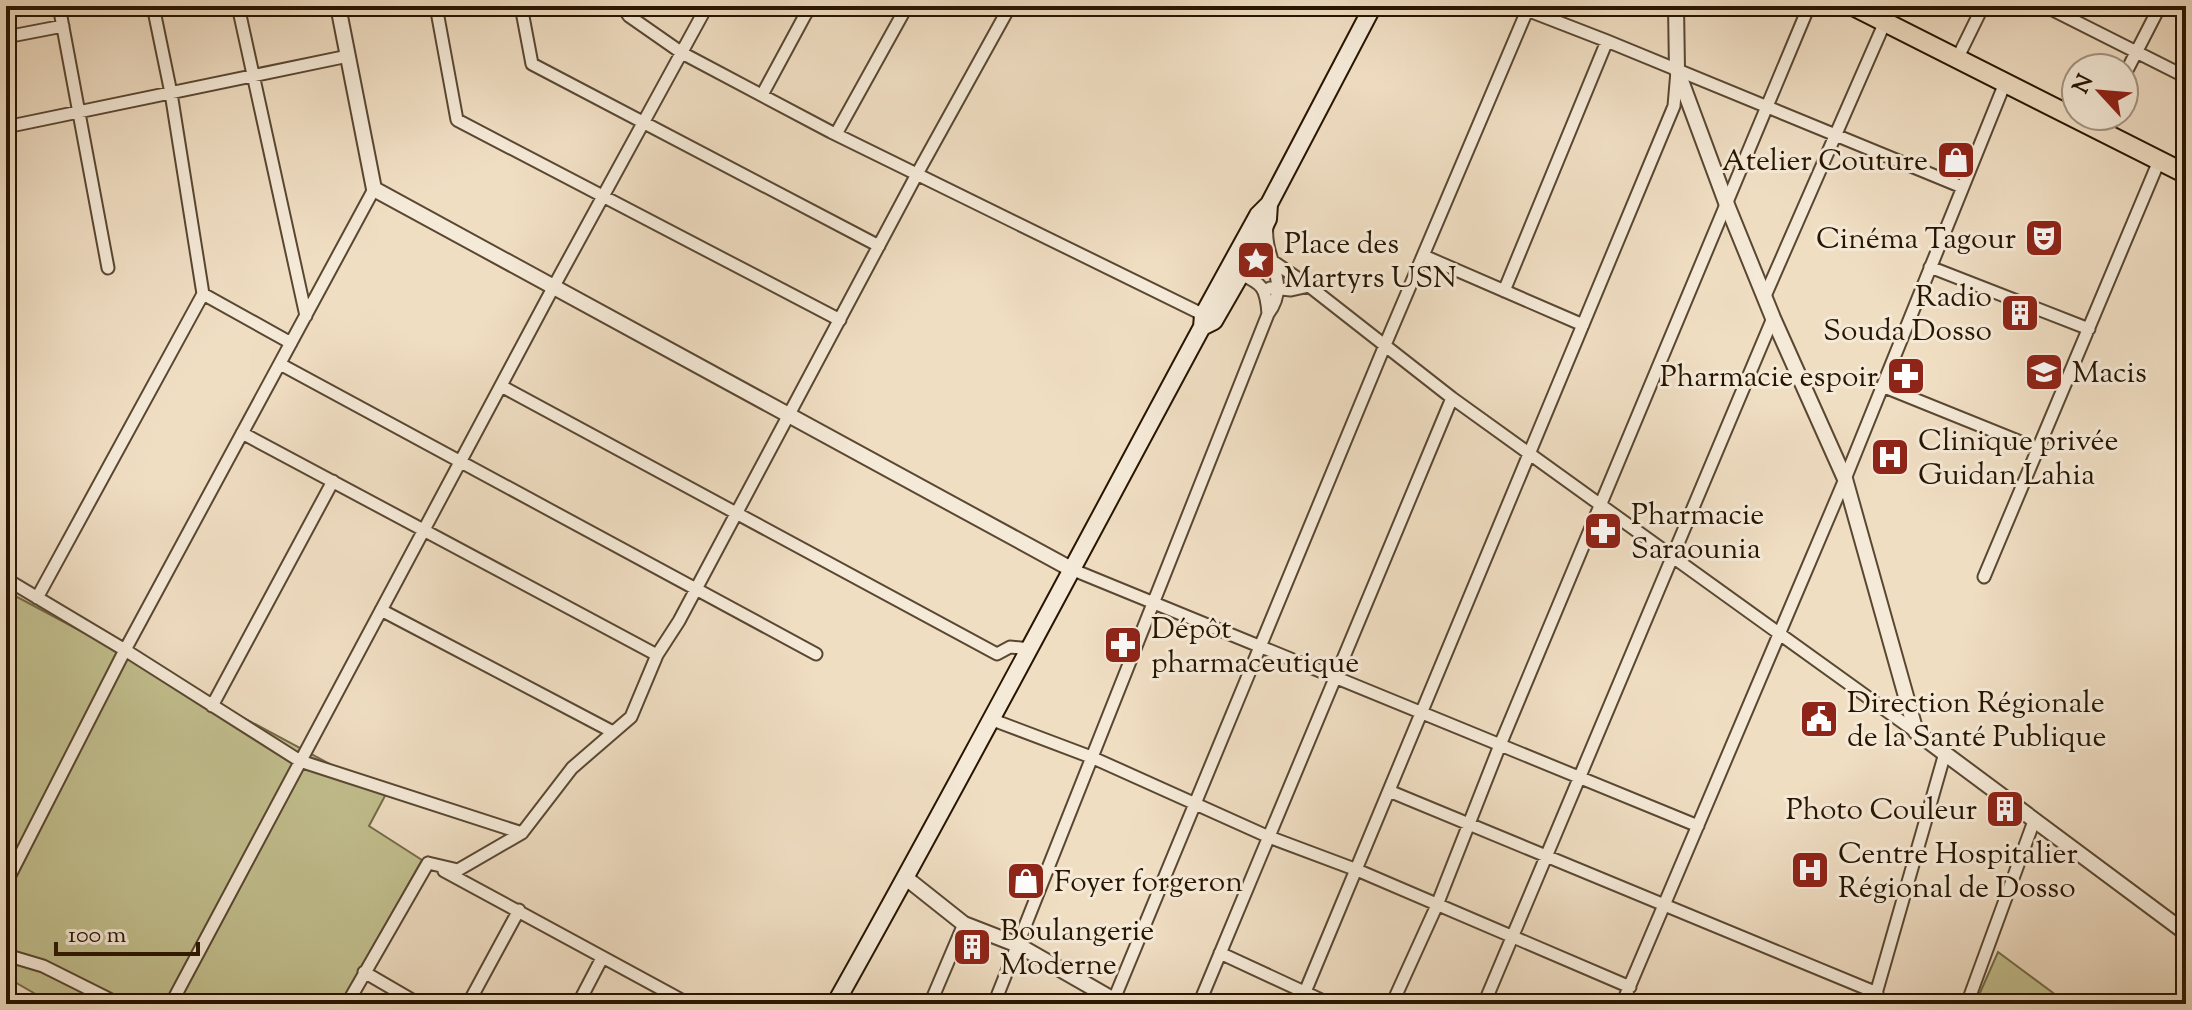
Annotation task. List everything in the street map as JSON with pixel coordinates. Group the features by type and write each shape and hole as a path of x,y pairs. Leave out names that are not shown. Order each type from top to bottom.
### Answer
{"main road":[{"path":"1853,6 1888,14 1957,59 2060,106"},
{"path":"835,1004 993,720 1206,321 1269,212 1372,8"},
{"path":"2114,132 2186,174"}],"street":[{"path":"59,6 108,268"},
{"path":"37,598 203,294 171,93 153,6"},
{"path":"238,6 306,316"},
{"path":"6,883 125,650 374,189 338,6"},
{"path":"436,6 457,120 840,320"},
{"path":"521,6 532,64 879,246"},
{"path":"622,6 629,16 682,53 1206,321"},
{"path":"171,1004 707,6"},
{"path":"762,95 808,10 790,6"},
{"path":"836,134 907,6"},
{"path":"428,863 458,870 522,833 572,768 631,717 657,655 737,515 917,174 1010,6"},
{"path":"1372,8 1419,6"},
{"path":"1509,6 1528,8 1962,187"},
{"path":"1300,1004 1674,106 1676,6"},
{"path":"1392,1004 1437,905 1500,745 1809,6"},
{"path":"1957,59 1983,6"},
{"path":"2045,6 2059,9 2136,52 2160,6"},
{"path":"906,878 964,924 1018,945 1116,1003 1385,345 1528,8"},
{"path":"1765,296 1888,14"},
{"path":"6,37 63,26"},
{"path":"1504,291 1607,41"},
{"path":"2140,54 2186,77"},
{"path":"6,127 348,56"},
{"path":"1677,70 1773,318 1845,479 1916,732"},
{"path":"1622,1004 1845,479 2005,83"},
{"path":"1984,577 2159,161"},
{"path":"374,189 1071,569 1698,826"},
{"path":"994,1004 1268,314 1281,293 1267,243 1269,212"},
{"path":"1250,244 1452,398 1945,753 2186,933"},
{"path":"1424,256 1583,325"},
{"path":"1930,267 2089,329"},
{"path":"1235,271 1262,287 1281,293 1309,286"},
{"path":"1262,287 1266,292 1268,314"},
{"path":"203,294 291,343"},
{"path":"1484,1004 1773,318"},
{"path":"280,364 816,654"},
{"path":"501,386 997,654 1010,647 1031,649"},
{"path":"1882,386 2038,449"},
{"path":"1199,1004 1452,398"},
{"path":"242,433 657,655"},
{"path":"212,706 333,481"},
{"path":"6,579 300,761 522,833"},
{"path":"381,610 613,732"},
{"path":"993,720 1091,757 1269,837 1357,870 1630,987"},
{"path":"1389,791 1664,905 1875,999 1945,753"},
{"path":"1967,1004 2034,821"},
{"path":"428,863 689,1004"},
{"path":"347,1004 428,863"},
{"path":"468,1004 519,910"},
{"path":"930,1004 964,924"},
{"path":"1220,953 1330,1004"},
{"path":"6,955 43,966 119,1004"},
{"path":"578,1004 602,958"},
{"path":"364,972 419,1004"}],"shaded area":[{"path":"6,591 386,794 369,826 422,860 341,1004 53,1004 6,977"},
{"path":"1998,952 2068,1004 1975,1004"}],"place":[{"name":"Atelier Couture","path":"1956,160"},
{"name":"Cinéma Tagour","path":"2044,238"},
{"name":"Place des Martyrs USN","path":"1256,260"},
{"name":"Radio Souda Dosso","path":"2020,313"},
{"name":"Macis","path":"2044,372"},
{"name":"Pharmacie espoir","path":"1906,376"},
{"name":"Clinique privée Guidan Lahia","path":"1890,457"},
{"name":"Pharmacie Saraounia","path":"1603,531"},
{"name":"Dépôt pharmaceutique","path":"1123,645"},
{"name":"Direction Régionale de la Santé Publique","path":"1819,719"},
{"name":"Photo Couleur","path":"2005,809"},
{"name":"Centre Hospitalier Régional de Dosso","path":"1810,870"},
{"name":"Foyer forgeron","path":"1026,881"},
{"name":"Boulangerie Moderne","path":"972,947"}]}
